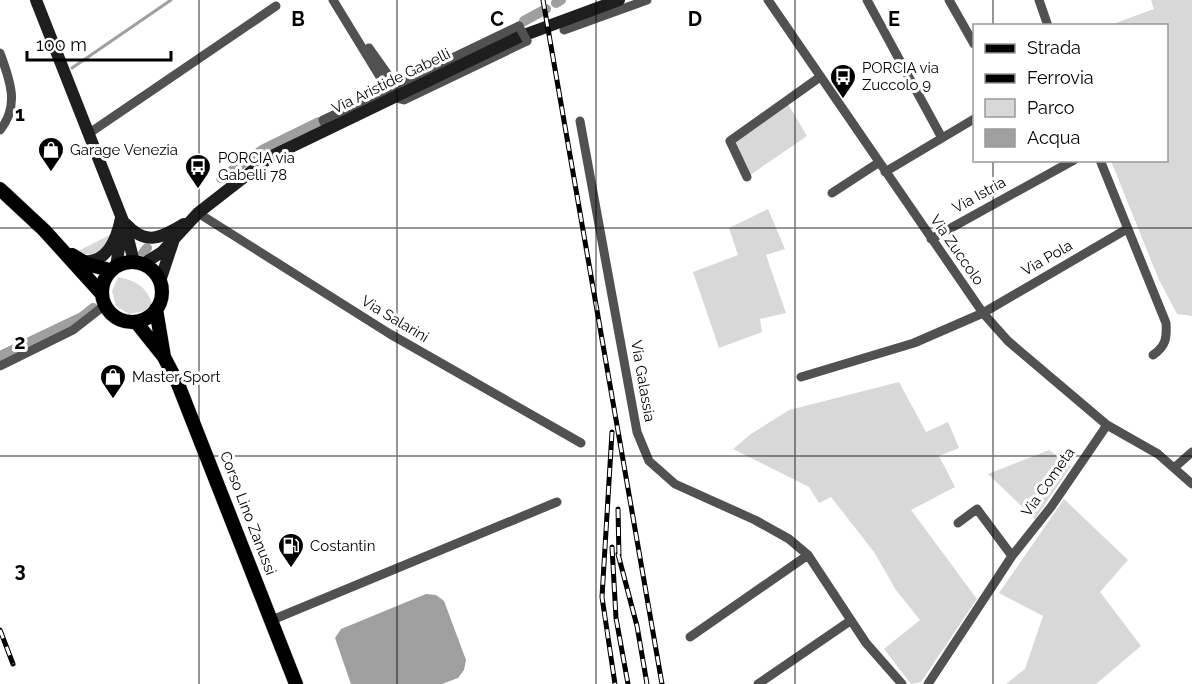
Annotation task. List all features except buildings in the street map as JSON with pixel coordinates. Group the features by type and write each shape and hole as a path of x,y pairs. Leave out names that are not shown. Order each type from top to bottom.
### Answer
{"main road":[{"path":"0,189 56,244 103,299 115,317 136,322 143,320 156,309 162,296 160,280 156,273 139,263 36,0"},
{"name":"Via Aristide Gabelli","path":"121,218 140,236 147,238 157,238 171,232 270,157 394,91 519,37 619,0"},
{"name":"Via Aristide Gabelli","path":"139,263 173,242 195,216"},
{"path":"78,260 92,262 106,253 116,239 121,218"},
{"path":"103,299 102,285 113,268 122,244 121,218"},
{"name":"Via Aristide Gabelli","path":"160,280 173,242"},
{"path":"56,244 78,260 113,268 139,263"},
{"name":"Corso Lino Zanussi","path":"156,309 164,357"},
{"name":"Corso Lino Zanussi","path":"136,322 164,357 197,430 296,684"}],"street":[{"path":"333,0 394,91 404,100 527,41 519,26 394,91"},
{"path":"564,30 646,0"},
{"name":"Via Zuccolo","path":"768,0 982,313 1008,341 1107,425 1133,438 1175,467 1192,484"},
{"path":"867,0 942,138"},
{"path":"949,0 973,41"},
{"path":"1039,0 1047,24"},
{"path":"88,134 276,6"},
{"path":"0,53 12,92 12,110 0,130"},
{"path":"747,177 730,141 819,77"},
{"path":"885,172 973,120"},
{"name":"Via Galassia","path":"580,121 637,432 642,448 658,472 675,484 755,520 789,539 808,555 850,621 879,660 903,684"},
{"path":"832,193 878,162"},
{"name":"Via Istria","path":"931,239 1070,162"},
{"path":"1101,162 1166,323 1167,335 1163,348 1153,355"},
{"name":"Via Salarini","path":"195,216 390,334 581,442"},
{"name":"Via Pola","path":"801,377 914,343 982,313 1127,230"},
{"path":"0,366 73,330 103,299"},
{"name":"Via Cometa","path":"928,684 1012,556 1051,507 1107,425"},
{"path":"1175,467 1192,452"},
{"path":"272,620 557,502"},
{"path":"958,523 977,509 1012,556"},
{"path":"690,637 808,555"},
{"path":"758,684 850,621"}],"green space":[{"path":"1151,0 1192,0 1192,316 1177,314 1159,280 1111,162 1168,162 1168,24 1113,24 1154,9"},
{"path":"788,104 807,136 750,175 734,142"},
{"path":"768,209 785,249 766,255 786,313 760,319 762,332 719,348 693,272 738,255 729,228"},
{"path":"112,234 107,245 98,252 82,254 76,252"},
{"path":"118,277 135,282 143,288 152,303 145,311 129,314 116,306 112,291"},
{"path":"899,382 926,432 948,422 959,448 939,456 955,487 911,510 977,599 921,682 911,684 884,649 920,620 896,590 874,552 831,497 819,503 809,487 733,449 751,434 789,410"},
{"path":"1049,450 1071,466 1035,519 988,474"},
{"path":"1064,499 1128,560 1100,592 1141,646 1096,684 1006,684 1025,669 1043,616 999,593"}],"water":[{"path":"426,594 436,595 444,601 466,660 464,670 458,678 442,684 351,684 335,638 341,629"}],"waterway":[{"path":"72,68 171,0"},
{"path":"556,3 561,0"},
{"path":"524,21 546,9"},
{"path":"221,178 264,149 319,122"},
{"path":"143,253 147,248"},
{"path":"0,356 82,317 93,308"}],"railway":[{"path":"543,0 662,684"},
{"path":"612,432 602,597 615,684"},
{"path":"618,509 619,557"},
{"path":"612,547 616,618 628,684"},
{"path":"618,554 637,626 647,684"},
{"path":"0,630 13,664"}],"place":[{"name":"PORCIA via Zuccolo 9","path":"843,100"},
{"name":"Garage Venezia","path":"51,173"},
{"name":"PORCIA via Gabelli 78","path":"198,190"},
{"name":"Master Sport","path":"113,400"},
{"name":"Costantin","path":"291,569"}]}
